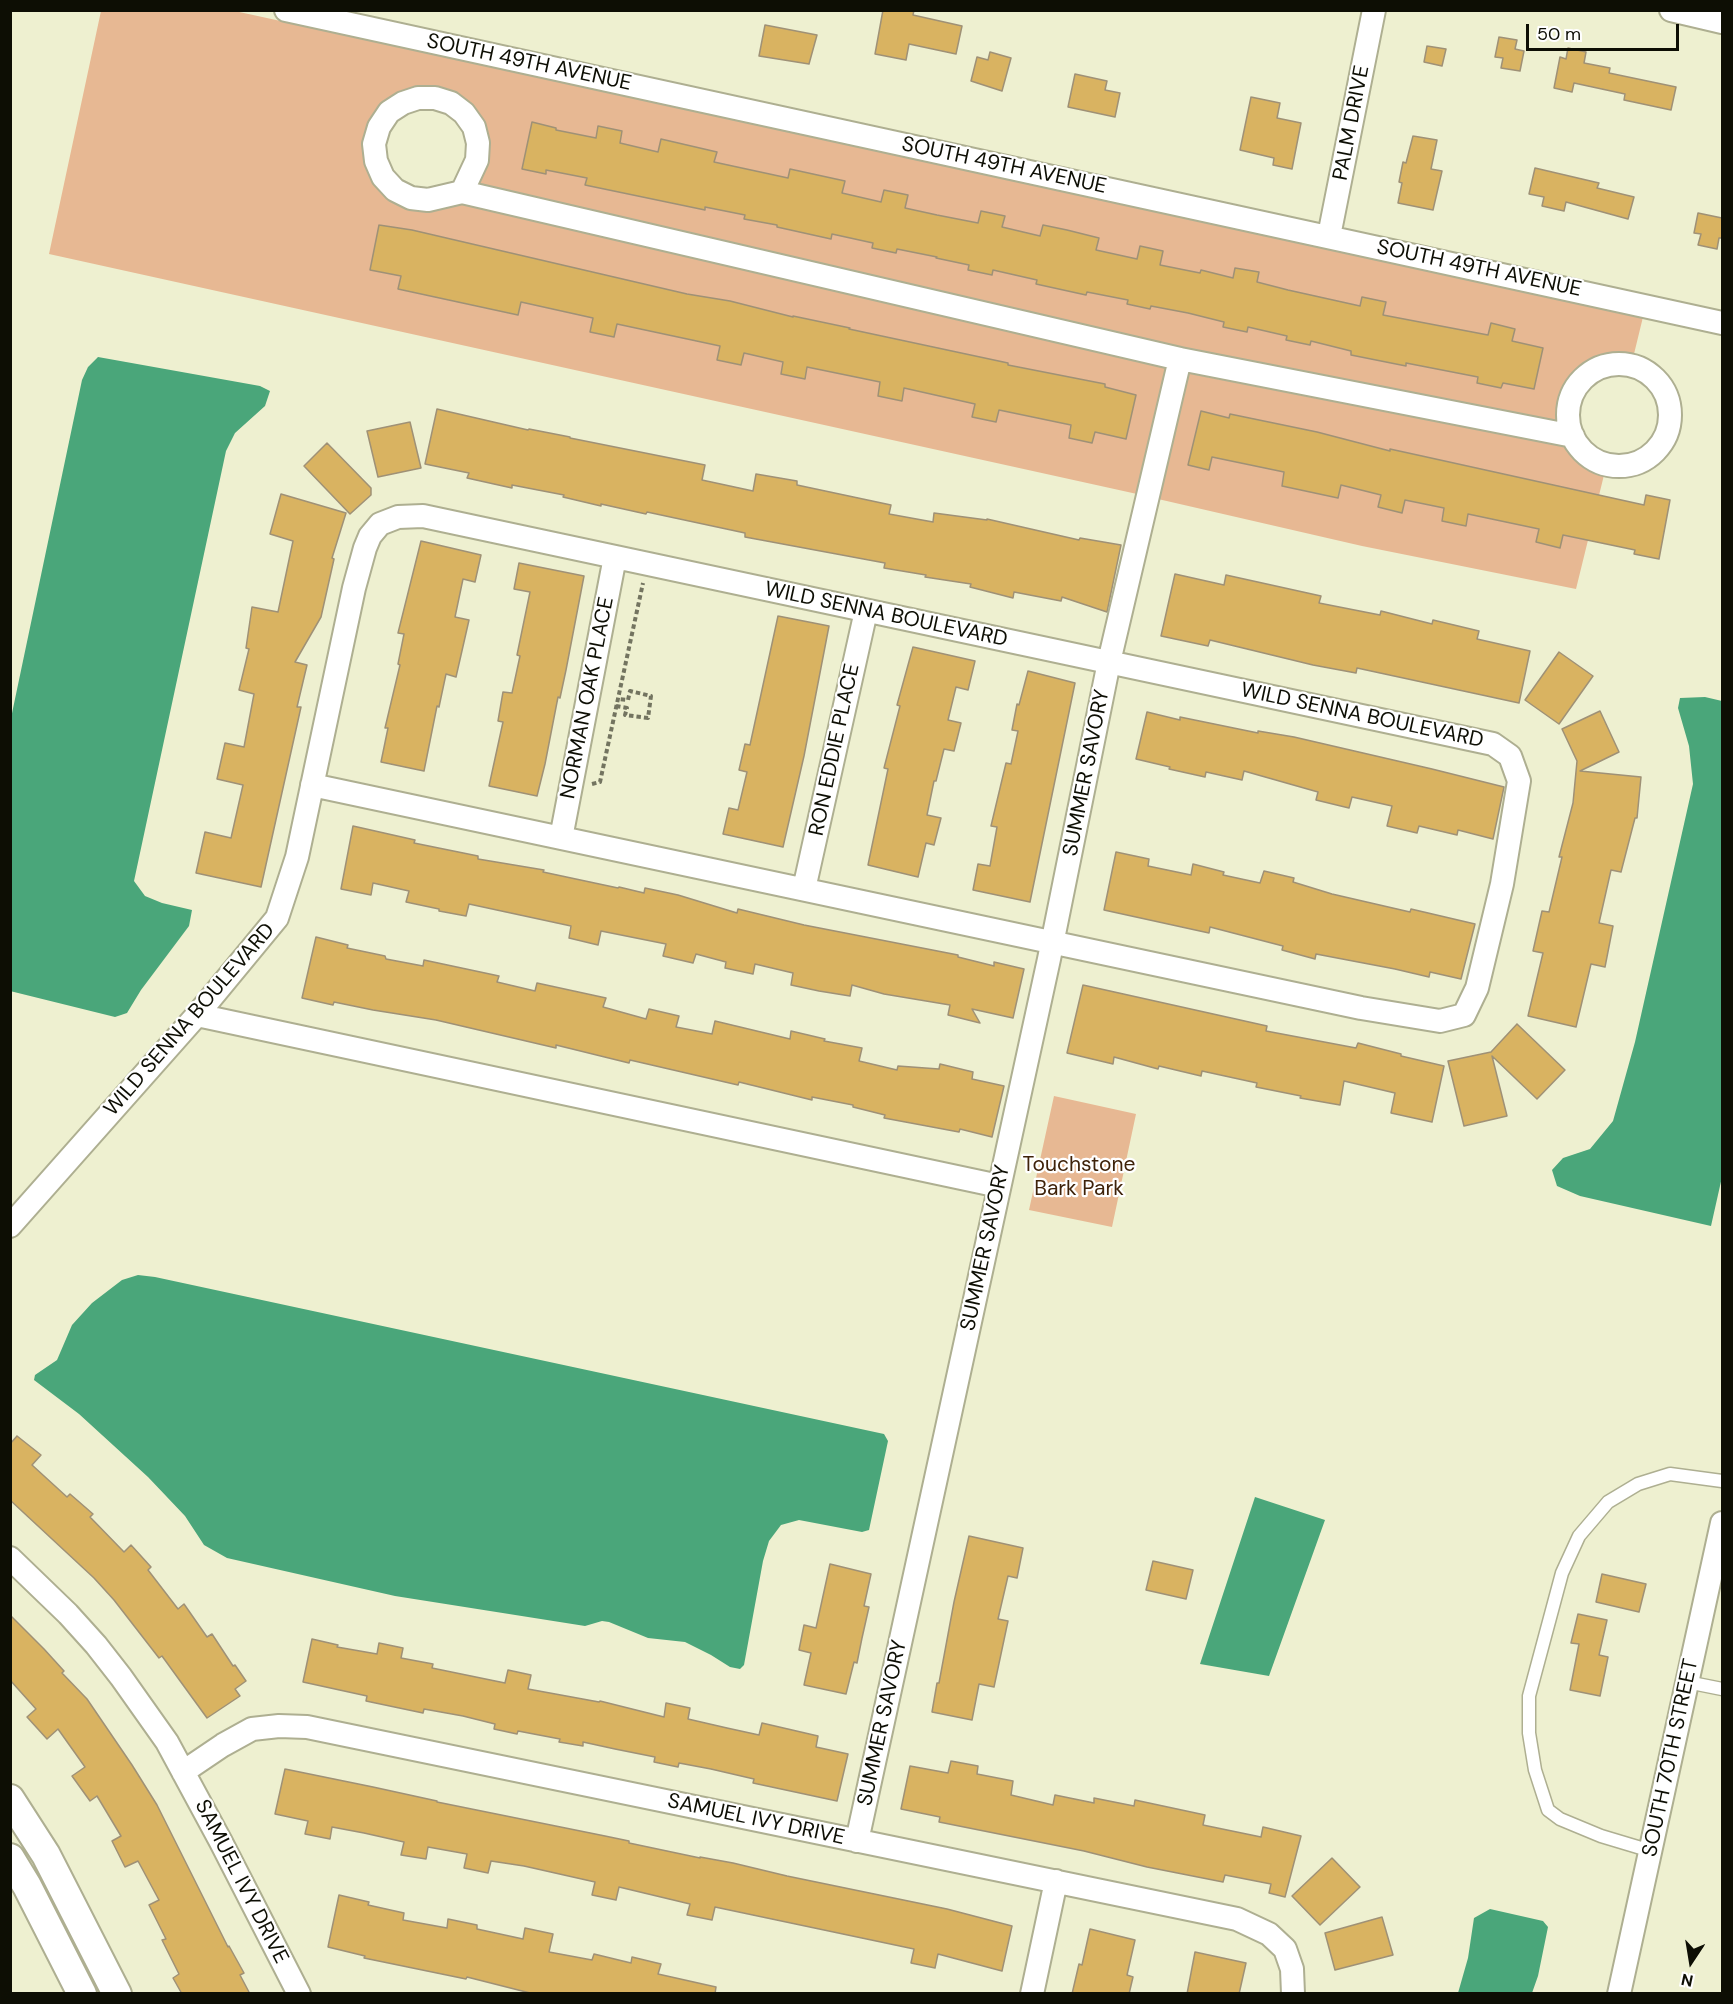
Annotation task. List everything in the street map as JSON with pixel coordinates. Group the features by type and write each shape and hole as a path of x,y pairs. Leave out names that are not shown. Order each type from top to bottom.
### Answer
{"street":[{"name":"SOUTH 49TH AVENUE","path":"286,10 1722,323"},
{"name":"PALM DRIVE","path":"1329,236 1374,10"},
{"path":"1671,10 1722,22"},
{"path":"462,192 477,160 478,143 474,127 464,113 451,103 435,98 418,98 403,102 389,112 379,127 374,144 376,161 383,177 395,190 411,198 428,200 462,192 1180,359 1573,436 1582,450 1596,460 1611,465 1628,465 1644,460 1657,450 1666,436 1671,420 1670,403 1663,388 1651,375 1636,366 1620,364 1603,367 1587,374 1576,387 1569,403 1568,420 1573,436"},
{"name":"SUMMER SAVORY","path":"857,1841 1053,942 1109,662 1180,359"},
{"name":"WILD SENNA BOULEVARD","path":"10,1226 197,1015 277,918 297,857 312,785 354,588 365,548 370,536 380,524 398,517 423,516 1493,744 1510,756 1519,781 1502,884 1477,988 1464,1015 1440,1021 1361,1008 312,785"},
{"name":"NORMAN OAK PLACE","path":"561,838 615,557"},
{"name":"RON EDDIE PLACE","path":"804,889 866,611"},
{"path":"197,1015 999,1186"},
{"name":"SOUTH 70TH STREET","path":"1619,1994 1722,1523"},
{"name":"SAMUEL IVY DRIVE","path":"10,1558 68,1614 96,1645 166,1742 299,1994"},
{"name":"SAMUEL IVY DRIVE","path":"183,1772 252,1729 307,1726 1237,1919 1269,1935 1285,1949 1292,1969 1293,1994"},
{"path":"10,1799 46,1856 117,1994"},
{"path":"10,1858 82,1994"},
{"path":"1032,1994 1056,1881"}],"lane":[{"path":"1650,1851 1601,1836 1560,1819 1548,1810 1535,1770 1529,1733 1529,1696 1562,1573 1579,1536 1608,1502 1638,1484 1670,1474 1722,1480"},
{"path":"1687,1682 1722,1689"}],"path":[{"path":"589,785 600,782 644,581"},
{"path":"616,706 627,708 625,715 648,718 651,696 630,691 628,700 618,699"}],"green space":[{"path":"230,10 1643,317 1634,354 1618,352 1601,355 1580,366 1569,379 1559,398 1558,421 1182,348 479,184 488,160 484,123 470,103 455,92 439,86 419,86 400,91 383,103 364,141 366,167 375,186 387,199 409,210 429,212 462,204 1167,368 1137,494 49,254 101,11"},
{"path":"1187,373 1566,447 1576,460 1589,470 1604,475 1576,589 1362,546 1158,499"},
{"name":"Touchstone Bark Park","path":"1054,1096 1136,1114 1112,1227 1029,1210"}],"shaded area":[{"path":"98,357 260,386 270,391 265,406 235,433 226,451 134,881 145,896 162,903 192,910 189,926 141,990 127,1013 115,1017 10,991 11,718 82,380 88,367"},
{"path":"1705,697 1722,701 1722,1177 1711,1226 1580,1196 1557,1186 1552,1170 1563,1158 1590,1149 1613,1121 1635,1042 1693,784 1689,746 1678,708 1680,698"},
{"path":"138,1275 884,1434 888,1441 869,1530 862,1532 799,1520 781,1525 769,1541 763,1561 744,1665 740,1669 730,1667 685,1642 648,1638 609,1622 602,1621 585,1626 395,1596 227,1558 204,1545 185,1516 148,1477 79,1414 34,1380 35,1375 57,1360 72,1325 92,1303 122,1280"},
{"path":"1255,1497 1325,1520 1269,1676 1200,1664"},
{"path":"1490,1909 1543,1921 1548,1927 1538,1976 1532,1993 1458,1993 1468,1958 1474,1918"}],"building":[{"path":"883,10 914,10 913,15 962,26 956,54 909,44 906,60 875,54"},
{"path":"765,25 817,35 809,64 759,56"},
{"path":"1499,37 1517,40 1515,49 1524,51 1520,71 1501,68 1503,58 1495,57"},
{"path":"1427,46 1446,49 1442,66 1424,62"},
{"path":"1568,48 1586,52 1584,63 1610,68 1609,73 1676,87 1671,110 1624,100 1625,94 1574,83 1572,92 1554,88 1560,57 1566,59"},
{"path":"990,52 1011,58 1002,91 971,81 977,57 988,60"},
{"path":"1075,74 1107,81 1105,90 1120,93 1115,117 1068,107"},
{"path":"1251,97 1280,103 1277,118 1301,123 1292,169 1273,165 1274,158 1240,150"},
{"path":"532,122 556,128 556,130 596,138 598,126 622,131 620,143 658,152 661,139 717,152 714,162 788,178 790,169 845,181 842,193 881,202 884,190 908,195 905,208 937,215 978,223 981,211 1005,216 1002,227 1040,236 1043,225 1067,230 1099,238 1096,250 1137,259 1140,246 1163,251 1160,265 1200,273 1201,270 1233,278 1235,268 1259,272 1257,282 1288,290 1360,306 1362,297 1386,302 1383,315 1488,335 1491,323 1515,329 1512,341 1543,348 1534,389 1503,383 1501,388 1477,383 1478,377 1351,355 1351,351 1311,341 1310,345 1286,340 1287,336 1248,327 1247,332 1223,327 1224,322 1188,313 1151,306 1150,309 1127,304 1128,300 1087,292 1086,295 1036,284 1037,280 993,270 992,275 968,270 969,265 937,257 897,249 896,253 872,248 873,243 832,234 831,239 744,219 745,215 705,207 705,210 585,185 587,178 546,170 546,174 522,169"},
{"path":"1413,136 1437,140 1431,169 1442,171 1433,210 1398,203 1403,162 1406,163"},
{"path":"1535,168 1599,183 1597,188 1634,197 1628,219 1566,202 1564,211 1542,206 1544,197 1529,194"},
{"path":"1698,213 1722,218 1722,238 1719,238 1717,249 1698,245 1701,234 1694,233"},
{"path":"379,225 412,230 687,294 730,301 793,317 1008,363 1008,365 1105,384 1105,387 1136,395 1126,439 1095,432 1092,443 1069,438 1071,425 999,410 996,422 972,417 975,404 904,388 902,401 878,396 880,382 807,367 805,379 781,374 783,362 744,353 741,365 717,360 720,346 617,324 614,337 590,332 593,318 521,302 518,315 398,289 401,276 370,270"},
{"path":"437,409 528,430 705,465 702,480 753,491 756,474 797,481 797,485 891,505 889,514 933,522 934,513 987,519 1079,540 1080,538 1121,545 1107,612 1062,597 1061,601 1014,592 1013,598 970,587 971,584 884,568 885,563 745,537 745,533 647,512 646,514 601,504 601,506 563,497 564,495 512,485 512,488 467,478 469,473 425,464"},
{"path":"1201,411 1229,418 1230,414 1317,432 1390,451 1390,449 1644,505 1646,495 1670,500 1659,559 1634,554 1635,550 1563,535 1560,548 1536,542 1539,529 1468,514 1466,526 1442,521 1444,508 1405,500 1402,513 1378,507 1381,495 1341,485 1338,498 1282,486 1284,472 1212,457 1209,470 1188,465"},
{"path":"410,422 421,468 378,477 367,431"},
{"path":"327,443 371,488 371,495 350,514 304,466"},
{"path":"281,494 346,513 332,558 334,559 321,617 295,662 307,665 297,707 301,707 261,887 196,873 205,832 231,838 243,785 217,779 225,743 244,747 254,694 239,690 249,649 246,648 252,607 278,612 293,541 270,534"},
{"path":"421,541 481,555 475,582 463,579 455,617 469,620 456,677 446,674 424,771 381,762 388,728 385,728 400,665 398,664 404,634 398,633"},
{"path":"519,563 584,576 566,670 537,796 489,786 503,722 498,721 503,692 512,693 530,592 514,589"},
{"path":"1175,574 1224,585 1226,575 1321,596 1319,603 1380,615 1381,611 1432,624 1433,620 1479,631 1477,639 1530,651 1519,703 1357,668 1356,673 1313,665 1210,640 1208,646 1161,636"},
{"path":"778,616 829,626 804,756 783,847 723,834 729,808 738,810 747,772 739,770 745,744 750,745"},
{"path":"913,647 975,661 968,690 956,687 948,720 961,723 954,751 944,749 936,781 934,781 927,815 941,818 934,845 926,843 918,877 868,865 888,769 884,768 900,706 897,705"},
{"path":"1559,652 1593,676 1559,724 1525,700"},
{"path":"1028,671 1075,683 1030,902 973,890 978,864 990,866 997,827 991,826 1006,763 1011,764 1018,731 1012,730 1017,704 1019,705"},
{"path":"1600,711 1619,752 1580,771 1641,777 1637,818 1635,818 1621,872 1611,870 1599,923 1613,926 1605,967 1591,964 1576,1027 1528,1016 1543,953 1533,951 1542,911 1549,912 1562,857 1559,857 1573,803 1577,761 1562,729"},
{"path":"1147,712 1180,720 1180,717 1258,733 1258,731 1294,737 1504,787 1493,839 1458,830 1457,835 1419,826 1417,833 1387,826 1392,806 1352,797 1349,808 1316,800 1318,792 1244,771 1242,780 1206,772 1205,777 1136,759"},
{"path":"353,826 415,840 414,843 478,856 478,859 544,870 543,872 644,893 645,888 678,895 737,913 738,909 804,925 958,955 958,957 994,966 994,962 1024,969 1013,1018 972,1009 980,1023 948,1015 950,1005 884,994 852,985 850,996 819,991 791,985 793,973 755,964 753,974 725,968 726,962 696,954 693,963 663,956 666,944 601,931 598,945 569,938 571,926 469,904 466,916 439,911 439,909 406,902 409,891 373,883 371,895 341,889"},
{"path":"1116,852 1149,859 1148,866 1191,875 1193,864 1224,872 1223,875 1260,883 1264,871 1294,878 1293,882 1332,894 1475,924 1461,979 1430,972 1429,977 1316,954 1315,959 1282,950 1283,946 1210,927 1209,933 1104,910"},
{"path":"316,937 348,945 347,948 385,956 386,959 423,966 424,960 499,976 497,982 535,991 537,983 606,998 603,1007 646,1019 649,1009 679,1016 676,1027 712,1034 715,1021 790,1039 791,1031 825,1039 824,1041 862,1048 859,1061 897,1070 898,1066 939,1069 940,1064 973,1072 972,1079 1004,1086 992,1137 960,1129 959,1132 884,1118 885,1115 853,1107 853,1105 812,1097 812,1100 739,1082 738,1085 630,1060 629,1063 436,1020 334,1002 333,1005 302,998"},
{"path":"1083,985 1267,1026 1266,1031 1356,1048 1358,1043 1444,1066 1432,1122 1391,1113 1395,1093 1344,1081 1340,1105 1300,1098 1301,1096 1256,1087 1257,1083 1202,1071 1201,1076 1159,1066 1158,1069 1114,1057 1113,1064 1067,1053"},
{"path":"1517,1024 1565,1070 1537,1099 1492,1056 1507,1116 1464,1126 1448,1061 1491,1052"},
{"path":"17,1436 41,1455 32,1465 67,1497 70,1494 93,1514 90,1517 124,1552 131,1545 151,1567 148,1570 178,1609 184,1604 207,1637 212,1634 246,1681 235,1689 240,1696 207,1718 162,1656 159,1658 114,1600 94,1578 10,1500 10,1444"},
{"path":"969,1536 1023,1548 1017,1578 1008,1576 998,1619 1008,1621 994,1687 979,1684 972,1720 932,1712"},
{"path":"1153,1561 1193,1570 1186,1599 1146,1590"},
{"path":"830,1564 871,1574 864,1606 869,1607 857,1663 854,1662 846,1694 804,1685 811,1653 799,1650 804,1625 816,1628"},
{"path":"1602,1574 1646,1584 1639,1612 1596,1602"},
{"path":"1578,1614 1607,1620 1599,1655 1608,1657 1600,1696 1570,1690 1579,1644 1571,1643"},
{"path":"10,1615 44,1649 64,1671 62,1673 87,1699 132,1765 157,1805 228,1947 244,1973 240,1975 250,1994 182,1994 173,1978 179,1974 162,1940 166,1939 149,1905 159,1900 138,1861 125,1867 112,1841 121,1836 97,1796 90,1801 72,1776 85,1767 58,1729 47,1739 27,1717 36,1709 10,1680"},
{"path":"312,1639 338,1645 337,1647 377,1654 379,1643 403,1648 401,1658 433,1664 432,1668 505,1683 508,1670 531,1675 528,1689 600,1701 664,1717 666,1703 690,1708 688,1719 759,1735 762,1723 818,1736 816,1747 848,1754 837,1801 753,1783 754,1779 711,1769 679,1763 678,1767 654,1762 655,1757 583,1742 583,1746 559,1742 560,1739 494,1729 495,1724 463,1716 424,1709 423,1713 366,1701 367,1696 303,1682"},
{"path":"951,1761 978,1766 977,1774 1013,1781 1011,1795 1053,1805 1055,1795 1094,1803 1094,1798 1134,1806 1135,1800 1205,1815 1203,1825 1261,1837 1263,1827 1301,1836 1285,1897 1269,1893 1271,1884 1225,1875 1223,1882 1147,1867 1084,1851 939,1822 940,1817 901,1809 910,1766 948,1773"},
{"path":"285,1769 947,1909 1012,1926 1002,1971 938,1954 935,1968 911,1963 914,1949 715,1907 712,1920 687,1915 690,1904 619,1887 616,1900 592,1895 595,1882 524,1866 491,1861 488,1873 464,1868 467,1854 428,1847 426,1859 401,1855 404,1842 364,1833 332,1827 330,1839 305,1834 308,1821 275,1814"},
{"path":"1332,1858 1360,1887 1320,1925 1292,1896"},
{"path":"339,1895 369,1902 368,1905 404,1913 403,1920 447,1928 448,1919 477,1925 477,1929 523,1939 525,1928 553,1934 549,1952 592,1960 594,1954 631,1963 632,1957 661,1964 658,1974 716,1987 715,1994 534,1994 467,1977 466,1979 364,1958 365,1956 328,1947"},
{"path":"1382,1917 1393,1955 1335,1970 1325,1933"},
{"path":"1090,1929 1135,1940 1127,1975 1133,1977 1129,1994 1072,1994 1079,1964 1082,1965"},
{"path":"1195,1952 1246,1963 1239,1994 1187,1994"}]}
